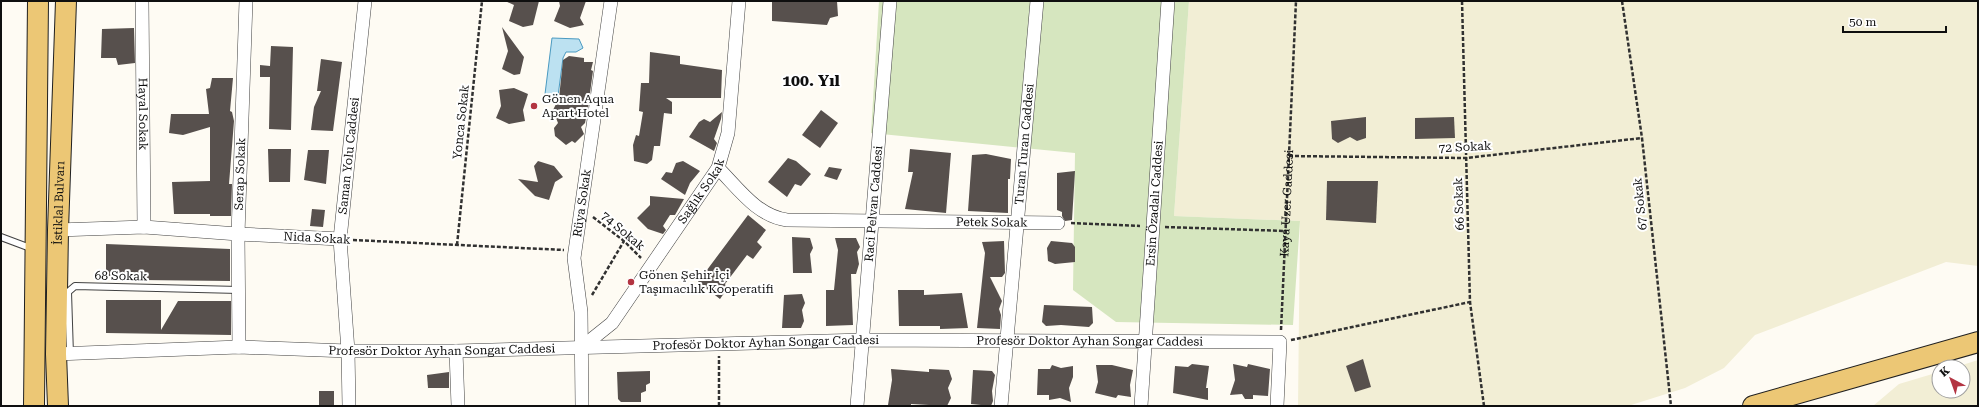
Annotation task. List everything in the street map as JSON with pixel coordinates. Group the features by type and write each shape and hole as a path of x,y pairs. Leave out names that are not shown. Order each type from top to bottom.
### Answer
{"main road":[{"name":"İstiklal Bulvarı","path":"34,406 34,249 38,1"},
{"name":"İstiklal Bulvarı","path":"58,406 63,354 58,230 66,1"},
{"path":"1753,406 1978,342"},
{"path":"1804,406 1828,384"}],"street":[{"name":"Hayal Sokak","path":"142,1 144,227"},
{"name":"Serap Sokak","path":"239,347 238,234 246,1"},
{"name":"Saman Yolu Caddesi","path":"349,406 348,351 340,239 365,1"},
{"name":"Rüya Sokak","path":"582,406 581,312 574,258 611,1"},
{"name":"Sağlık Sokak","path":"582,347 612,323 718,168 728,133 739,1"},
{"name":"Raci Pelvan Caddesi","path":"857,406 864,340 890,1"},
{"name":"Turan Turan Caddesi","path":"1001,406 1037,1"},
{"name":"Ersin Özadalı Caddesi","path":"1141,406 1168,1"},
{"name":"Petek Sokak","path":"718,168 758,209 775,218 873,221 1058,223"},
{"name":"Nida Sokak","path":"58,230 144,227 238,234 340,239"},
{"name":"Profesör Doktor Ayhan Songar Caddesi","path":"63,354 239,347 348,351 456,351 864,340 1146,340 1280,342"},
{"path":"1277,406 1280,342"},
{"path":"456,351 458,406"}],"lane":[{"path":"1,237 34,249"},
{"name":"68 Sokak","path":"63,354 68,292 75,286 239,290"}],"path":[{"name":"Yonca Sokak","path":"457,245 482,1"},
{"name":"Kaya Uzer Caddesi","path":"1280,342 1296,1"},
{"name":"66 Sokak","path":"1462,1 1470,302 1484,406"},
{"name":"67 Sokak","path":"1622,1 1642,138 1671,406"},
{"name":"72 Sokak","path":"1289,156 1466,158 1642,138"},
{"name":"74 Sokak","path":"582,210 624,241 650,267"},
{"path":"1058,223 1286,231"},
{"name":"Nida Sokak","path":"340,239 576,251"},
{"path":"581,312 624,241"},
{"path":"1280,342 1470,302"},
{"path":"719,406 720,344"}],"shaded area":[{"path":"1189,1 1978,1 1978,266 1946,262 1755,335 1724,368 1685,388 1628,406 1298,406 1300,221 1174,216"},
{"path":"1978,360 1978,406 1873,406 1899,384 1931,374 1931,399 1971,399 1971,362"}],"green space":[{"path":"879,1 1189,1 1174,216 1300,221 1293,325 1116,322 1073,290 1075,153 871,133"}],"water":[{"path":"552,38 579,39 583,48 576,52 566,52 563,58 558,96 545,94"}],"building":[{"path":"505,1 539,1 533,25 523,27 509,21 514,5"},
{"path":"559,1 586,1 580,18 584,25 570,28 554,21 560,6"},
{"path":"772,1 837,1 838,16 830,18 827,25 772,21"},
{"path":"502,27 524,57 520,74 514,75 502,69 508,51"},
{"path":"134,28 135,63 118,65 116,58 101,58 102,29"},
{"path":"271,46 293,47 291,130 269,129 270,77 260,77 260,65 270,66"},
{"path":"650,52 680,56 680,64 722,70 721,98 666,98 672,102 672,114 664,113 660,146 654,146 652,160 647,164 634,161 633,145 636,135 639,136 643,112 639,111 641,83 649,83"},
{"path":"569,56 584,58 584,62 593,62 591,70 593,71 588,108 583,112 586,118 585,123 581,127 584,134 575,143 572,141 566,145 555,136 554,128 558,123 553,110 559,98 563,60"},
{"path":"321,59 342,62 333,131 311,130 314,107 321,91 317,91"},
{"path":"212,78 233,78 230,111 232,112 234,121 229,184 232,184 231,216 210,216 210,214 174,214 172,182 210,181 210,127 183,135 169,133 171,114 209,114 206,89 210,88"},
{"path":"514,88 528,94 523,110 525,121 509,124 496,118 501,106 499,90"},
{"path":"821,110 838,123 820,148 802,135"},
{"path":"722,112 714,139 717,143 714,151 689,137 699,122 704,119 710,122"},
{"path":"1366,117 1366,138 1357,141 1350,137 1338,143 1332,139 1331,121"},
{"path":"1454,117 1455,138 1415,139 1415,118"},
{"path":"268,149 291,149 290,182 269,182"},
{"path":"910,149 951,153 946,213 905,209 913,172 908,172"},
{"path":"308,150 329,150 326,184 304,180"},
{"path":"986,154 1011,159 1010,179 1008,179 1008,213 968,211 972,155"},
{"path":"788,158 796,161 811,174 801,186 795,184 787,197 768,182"},
{"path":"538,161 554,166 563,177 555,182 549,200 535,196 518,179 538,182 534,166"},
{"path":"683,161 700,171 690,183 685,195 661,179 666,172 672,173 676,163"},
{"path":"829,167 842,169 837,180 824,176"},
{"path":"1075,171 1072,220 1065,221 1062,216 1062,212 1057,210 1057,173"},
{"path":"1327,181 1378,181 1376,223 1326,220"},
{"path":"650,196 684,199 675,215 670,215 663,226 666,230 663,234 648,229 637,218 650,205"},
{"path":"312,209 325,210 323,227 310,226"},
{"path":"748,215 766,230 757,242 762,247 753,259 747,255 725,284 727,289 720,299 698,282"},
{"path":"792,237 810,238 813,248 810,254 812,273 793,273"},
{"path":"835,238 856,238 860,247 857,252 859,264 856,274 851,274 853,325 826,326 826,290 834,290 838,250"},
{"path":"1004,241 1005,273 1002,277 990,277 1002,301 999,309 1001,315 1000,329 977,328 985,253 982,242"},
{"path":"1051,241 1072,243 1075,247 1075,262 1055,264 1048,261 1047,248"},
{"path":"106,244 230,249 230,281 140,280 140,277 106,276"},
{"path":"898,290 924,290 924,295 962,293 968,328 940,329 940,326 899,326"},
{"path":"802,294 805,303 802,310 804,321 801,328 782,328 784,295"},
{"path":"106,300 161,300 161,330 178,301 231,301 231,335 106,333"},
{"path":"1044,305 1092,307 1093,323 1089,327 1061,325 1046,326 1042,322"},
{"path":"1363,359 1371,387 1355,392 1346,366"},
{"path":"1192,364 1209,366 1206,388 1208,388 1208,400 1173,393 1175,366 1188,367"},
{"path":"1233,364 1247,367 1248,364 1270,369 1268,396 1253,395 1253,399 1245,399 1242,394 1230,395 1235,380"},
{"path":"1052,365 1061,368 1073,366 1073,377 1069,388 1071,402 1060,398 1049,400 1049,395 1037,395 1038,369 1050,369"},
{"path":"1096,365 1112,365 1133,370 1130,385 1131,397 1118,395 1116,398 1095,393 1098,382"},
{"path":"891,369 929,372 929,369 949,370 952,379 948,388 951,398 947,406 911,404 911,406 888,405 892,380"},
{"path":"973,370 992,371 995,375 992,391 993,401 991,406 971,404"},
{"path":"650,371 650,383 646,385 646,391 641,393 641,402 621,402 618,399 617,372"},
{"path":"449,372 449,388 428,388 427,375"},
{"path":"319,391 334,391 334,406 319,406"}],"place":[{"name":"Gönen Aqua Apart Hotel","path":"534,106"},
{"name":"Gönen Şehir İçi Taşımacılık Kooperatifi","path":"631,282"}],"district":[{"name":"100. Yıl","path":"811,80"}]}
